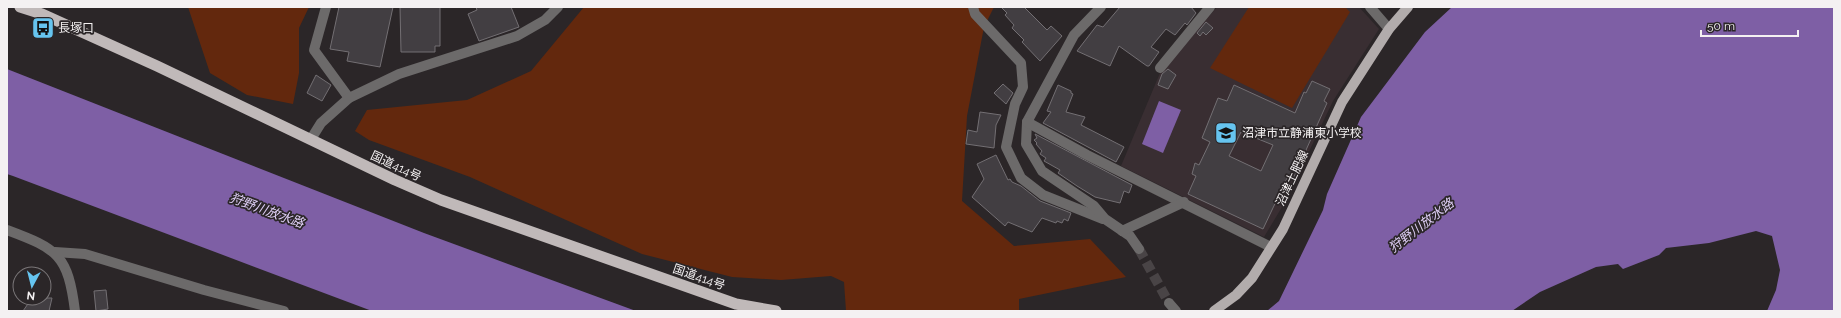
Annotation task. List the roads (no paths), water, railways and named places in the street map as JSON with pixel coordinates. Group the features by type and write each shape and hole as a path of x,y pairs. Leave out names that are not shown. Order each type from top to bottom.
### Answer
{"highway":[{"name":"国道414号","path":"20,7 42,14 311,139 395,180 470,211 735,307 776,311"}],"main road":[{"name":"沼津土肥線","path":"1214,311 1236,296 1252,278 1282,229 1342,102 1389,29 1408,7"}],"street":[{"path":"326,7 314,50 349,98"},
{"path":"311,139 321,124 349,98 398,74 517,36 545,20 558,7"},
{"path":"973,7 975,14 1021,63 1023,87 1015,104 1006,147 1021,178 1043,194 1105,219 1130,236 1139,249"},
{"path":"1101,7 1074,35 1027,122 1026,144 1042,171 1094,206 1105,219"},
{"path":"1370,7 1389,29"},
{"path":"1160,68 1205,9"},
{"path":"1027,122 1087,155 1184,202 1271,247"},
{"path":"1122,231 1184,202"},
{"path":"7,230 37,241 55,252 67,269 75,311"},
{"path":"55,252 86,254 204,290 284,311"},
{"path":"1169,303 1176,311"}],"water":[{"name":"狩野川放水路","path":"1452,7 1834,7 1834,311 1767,311 1776,290 1780,270 1772,236 1756,231 1709,243 1666,248 1659,255 1623,269 1618,264 1596,267 1540,292 1512,311 1267,311 1279,301 1323,210 1327,194 1361,117 1425,32"},
{"name":"狩野川放水路","path":"7,69 424,233 636,311 372,311 7,174"},
{"path":"1159,101 1181,110 1163,153 1142,144"}],"tunnel":[{"path":"1139,249 1169,303"}],"place":[{"name":"長塚口","path":"43,28"},
{"name":"沼津市立静浦東小学校","path":"1226,133"}]}
